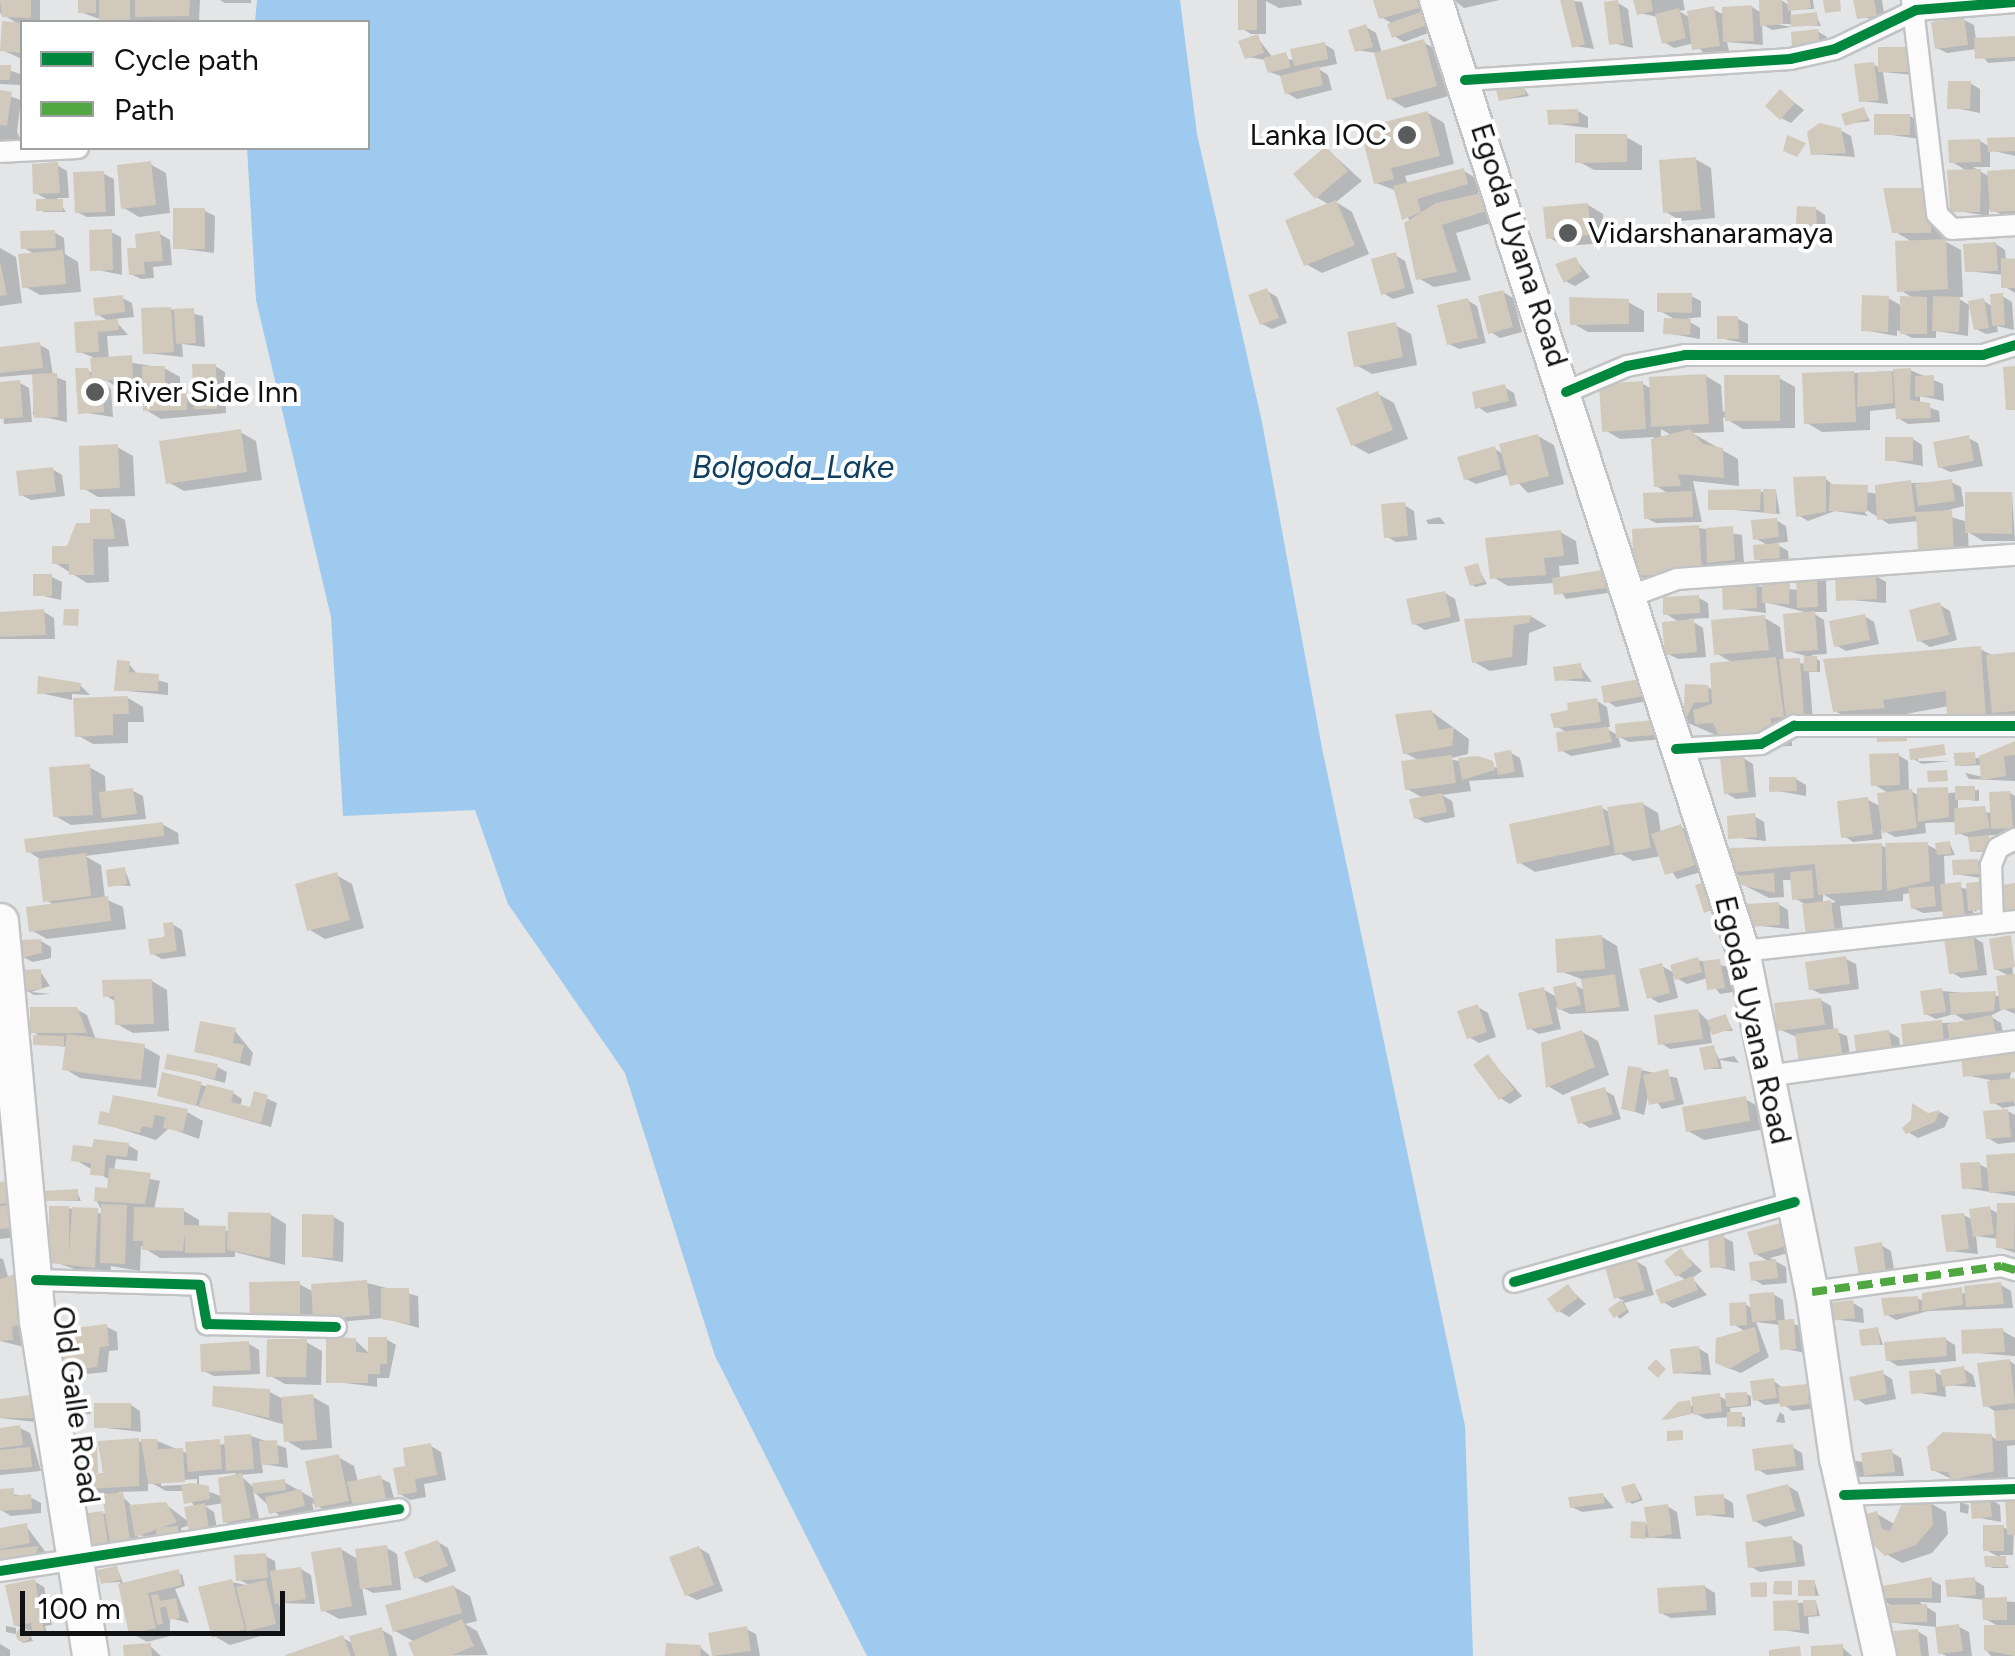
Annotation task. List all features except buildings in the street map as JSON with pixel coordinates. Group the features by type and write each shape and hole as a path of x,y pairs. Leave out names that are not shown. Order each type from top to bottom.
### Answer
{"highway":[{"name":"Old Galle Road","path":"0,921 10,1162 36,1280 49,1414 90,1656"}],"main road":[{"name":"Egoda Uyana Road","path":"1436,0 1466,80 1743,951 1812,1292 1844,1496 1880,1656"}],"street":[{"path":"1466,80 1790,59 1835,49 1914,5 2015,2"},
{"path":"1914,5 1937,214 1952,229 2015,225"},
{"path":"0,152 39,150"},
{"path":"1566,392 1627,366 1685,355 1982,355 2015,345"},
{"path":"1628,597 1678,579 2015,555"},
{"path":"1676,749 1761,744 1807,725 2015,726"},
{"path":"1743,951 2004,922 1992,865 1998,848 2015,839"},
{"path":"1768,1076 2015,1041"},
{"path":"1514,1282 1795,1202"},
{"path":"1812,1292 2000,1266 2015,1270"},
{"path":"36,1280 200,1285 207,1324 336,1327"},
{"path":"1844,1496 2015,1488"},
{"path":"0,1571 74,1564 399,1509"}],"water":[{"name":"Bolgoda_Lake","path":"257,0 1180,0 1197,134 1262,422 1322,748 1465,1426 1473,1656 867,1656 715,1356 625,1073 508,904 475,810 343,816 331,617 256,300 247,150 370,150 370,20 255,20"}],"marked path":[{"path":"1812,1292 2001,1266 2015,1270"}],"cycle path":[{"path":"1465,80 1790,59 1835,49 1916,10 2015,2"},
{"path":"1566,392 1627,366 1685,355 1983,355 2015,345"},
{"path":"1676,749 1761,744 1794,726 2015,726"},
{"path":"1514,1282 1795,1202"},
{"path":"36,1280 200,1285 207,1324 336,1327"},
{"path":"1844,1495 2015,1489"},
{"path":"0,1571 399,1509"}],"place":[{"name":"Lanka IOC","path":"1407,135"},
{"name":"Vidarshanaramaya","path":"1568,233"},
{"name":"River Side Inn","path":"95,392"}]}
